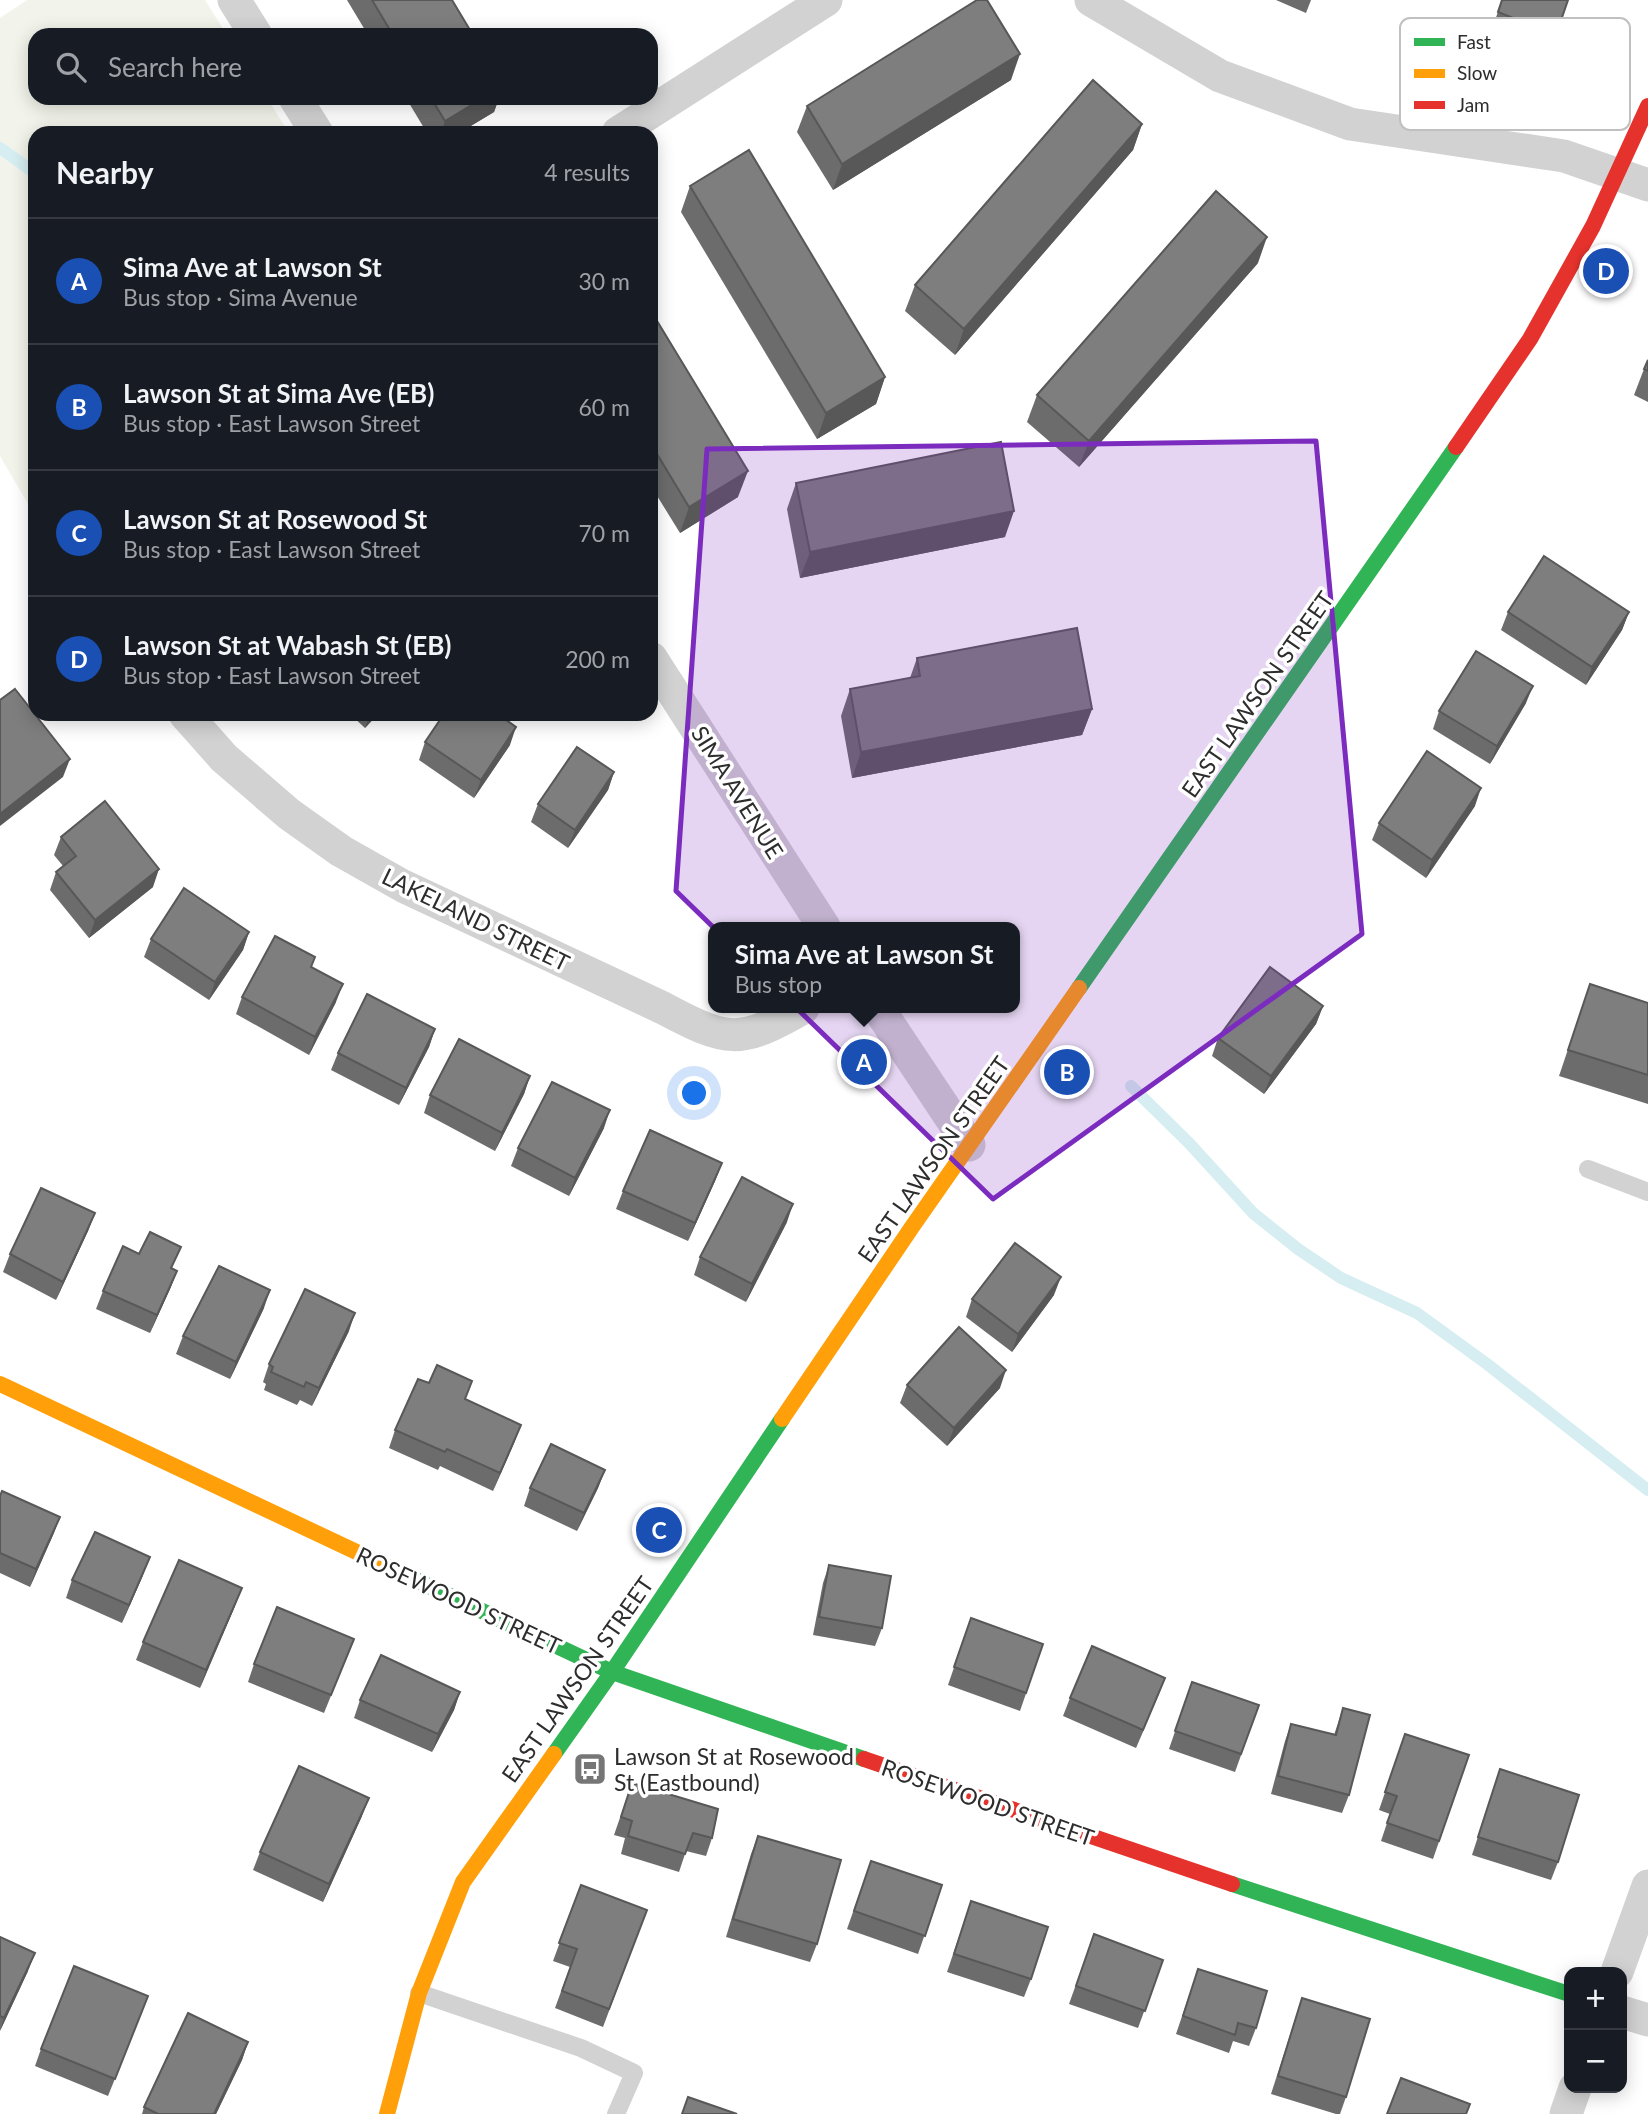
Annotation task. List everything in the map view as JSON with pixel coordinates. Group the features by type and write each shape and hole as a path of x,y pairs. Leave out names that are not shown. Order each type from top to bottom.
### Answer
{"street":[{"path":"234,0 252,28"},
{"path":"629,126 827,0"},
{"path":"1091,0 1220,76 1350,124 1564,156 1634,179"},
{"path":"299,105 313,126"},
{"name":"EAST LAWSON STREET","path":"387,2114 419,1993 463,1882 612,1672 969,1145 1530,339 1634,179 1648,106"},
{"name":"SIMA AVENUE","path":"658,669 821,922"},
{"name":"LAKELAND STREET","path":"191,721 224,758 289,814 341,851 403,886 699,1027 720,1034 746,1035 770,1027 794,1013"},
{"path":"881,1013 969,1145"},
{"name":"ROSEWOOD STREET","path":"0,1384 612,1672 1091,1838 1564,1992"},
{"path":"1619,1967 1648,1886"},
{"path":"1627,2013 1648,2020"},
{"path":"1566,2114 1573,2093"},
{"path":"376,2114 390,2095"}],"lane":[{"path":"1588,1169 1648,1192"},
{"path":"419,1993 581,2048 634,2073 616,2114"}],"highlighted area":[{"path":"1316,441 1362,934 993,1199 676,891 707,449"}],"shaded area":[{"path":"27,0 205,0 223,28 28,28 28,105 271,105 285,126 28,126 28,504 0,456 0,18"}],"building":[{"path":"372,0 452,0 469,28 389,28"},
{"path":"977,0 987,0 1020,54 842,164 807,106"},
{"path":"1502,0 1568,0 1562,18 1513,18 1498,12"},
{"path":"1093,80 1142,124 964,329 915,285"},
{"path":"435,105 471,105 445,121"},
{"path":"749,150 885,377 826,413 690,186"},
{"path":"1216,191 1267,237 1089,441 1037,395"},
{"path":"658,323 748,471 689,507 658,456"},
{"path":"1001,442 1014,511 810,552 796,483"},
{"path":"1544,556 1629,612 1592,667 1508,612"},
{"path":"1077,628 1092,709 861,752 850,689 920,676 917,658"},
{"path":"1476,651 1533,686 1497,746 1439,711"},
{"path":"15,689 28,706 28,721 40,721 70,759 0,814 0,700"},
{"path":"439,721 508,721 516,727 481,780 425,742"},
{"path":"577,747 614,772 575,830 538,804"},
{"path":"1427,751 1481,788 1432,860 1379,823"},
{"path":"105,801 159,869 95,920 56,872 76,856 61,837"},
{"path":"184,888 249,932 215,982 151,939"},
{"path":"275,936 315,957 311,967 343,984 315,1037 242,997"},
{"path":"1270,967 1323,1006 1271,1076 1218,1038"},
{"path":"1590,984 1648,1003 1648,1075 1568,1050"},
{"path":"367,994 435,1029 406,1088 338,1053"},
{"path":"459,1039 530,1076 502,1133 430,1095"},
{"path":"552,1082 610,1110 575,1178 518,1148"},
{"path":"650,1130 722,1163 695,1223 623,1191"},
{"path":"742,1177 793,1204 752,1284 700,1257"},
{"path":"41,1188 95,1213 63,1282 10,1254"},
{"path":"150,1232 181,1247 171,1268 177,1271 157,1315 103,1291 123,1246 139,1254"},
{"path":"1015,1243 1061,1277 1018,1334 972,1299"},
{"path":"219,1266 270,1290 236,1362 183,1336"},
{"path":"305,1289 355,1313 319,1388 306,1382 304,1387 271,1372 273,1367 269,1364"},
{"path":"959,1327 1006,1370 954,1428 907,1385"},
{"path":"437,1365 472,1381 465,1399 521,1425 500,1473 447,1449 445,1452 395,1430 418,1379 429,1383"},
{"path":"551,1444 605,1470 584,1513 530,1488"},
{"path":"2,1491 60,1517 36,1569 0,1553"},
{"path":"95,1532 150,1557 129,1605 72,1580"},
{"path":"179,1560 242,1588 206,1670 143,1642"},
{"path":"829,1565 891,1576 882,1628 819,1617"},
{"path":"277,1607 354,1639 331,1695 254,1664"},
{"path":"971,1618 1043,1644 1026,1693 954,1667"},
{"path":"1092,1646 1165,1678 1143,1730 1070,1698"},
{"path":"381,1655 460,1692 438,1734 360,1700"},
{"path":"1192,1682 1259,1705 1241,1754 1175,1731"},
{"path":"1343,1708 1370,1715 1349,1795 1278,1776 1291,1724 1336,1735"},
{"path":"1405,1734 1469,1755 1439,1841 1387,1823 1397,1796 1385,1792"},
{"path":"299,1766 369,1798 329,1884 260,1852"},
{"path":"1500,1769 1579,1795 1558,1862 1478,1837"},
{"path":"632,1783 718,1809 712,1838 693,1833 685,1854 628,1836 632,1821 621,1817"},
{"path":"758,1836 841,1860 817,1944 733,1919"},
{"path":"871,1861 942,1885 925,1936 854,1911"},
{"path":"581,1885 647,1910 609,2009 562,1991 577,1949 559,1943"},
{"path":"971,1901 1048,1927 1031,1979 954,1954"},
{"path":"1094,1934 1163,1960 1145,2011 1076,1986"},
{"path":"0,1937 35,1953 4,2018 0,2016"},
{"path":"74,1966 148,1996 115,2079 41,2049"},
{"path":"1198,1969 1267,1991 1256,2028 1238,2023 1235,2035 1183,2016"},
{"path":"1302,1998 1370,2019 1346,2097 1278,2076"},
{"path":"188,2013 248,2042 214,2114 158,2114 144,2107"},
{"path":"1401,2078 1470,2104 1466,2114 1387,2114"},
{"path":"688,2097 737,2114 682,2114"}],"waterway":[{"path":"0,148 28,168"},
{"path":"1131,1086 1189,1143 1253,1213 1298,1249 1341,1278 1417,1313 1648,1490"}],"traffic: fast":[{"path":"1079,988 1456,447"},
{"path":"554,1754 782,1419"},
{"path":"399,1572 612,1672 864,1759"},
{"path":"1232,1884 1564,1992"}],"traffic: slow":[{"path":"782,1419 1079,988"},
{"path":"0,1384 399,1572"},
{"path":"387,2114 419,1993 463,1882 554,1754"}],"traffic: jam":[{"path":"1456,447 1530,339 1593,226 1648,106"},
{"path":"864,1759 1232,1884"}],"place":[{"name":"Lawson St at Wabash St (EB)","path":"1606,271"},
{"name":"Sima Ave at Lawson St","path":"864,1062"},
{"name":"Lawson St at Sima Ave (EB)","path":"1067,1072"},
{"name":"Lawson St at Rosewood St","path":"659,1530"},
{"name":"Lawson St at Rosewood St (Eastbound)","path":"590,1769"}]}
